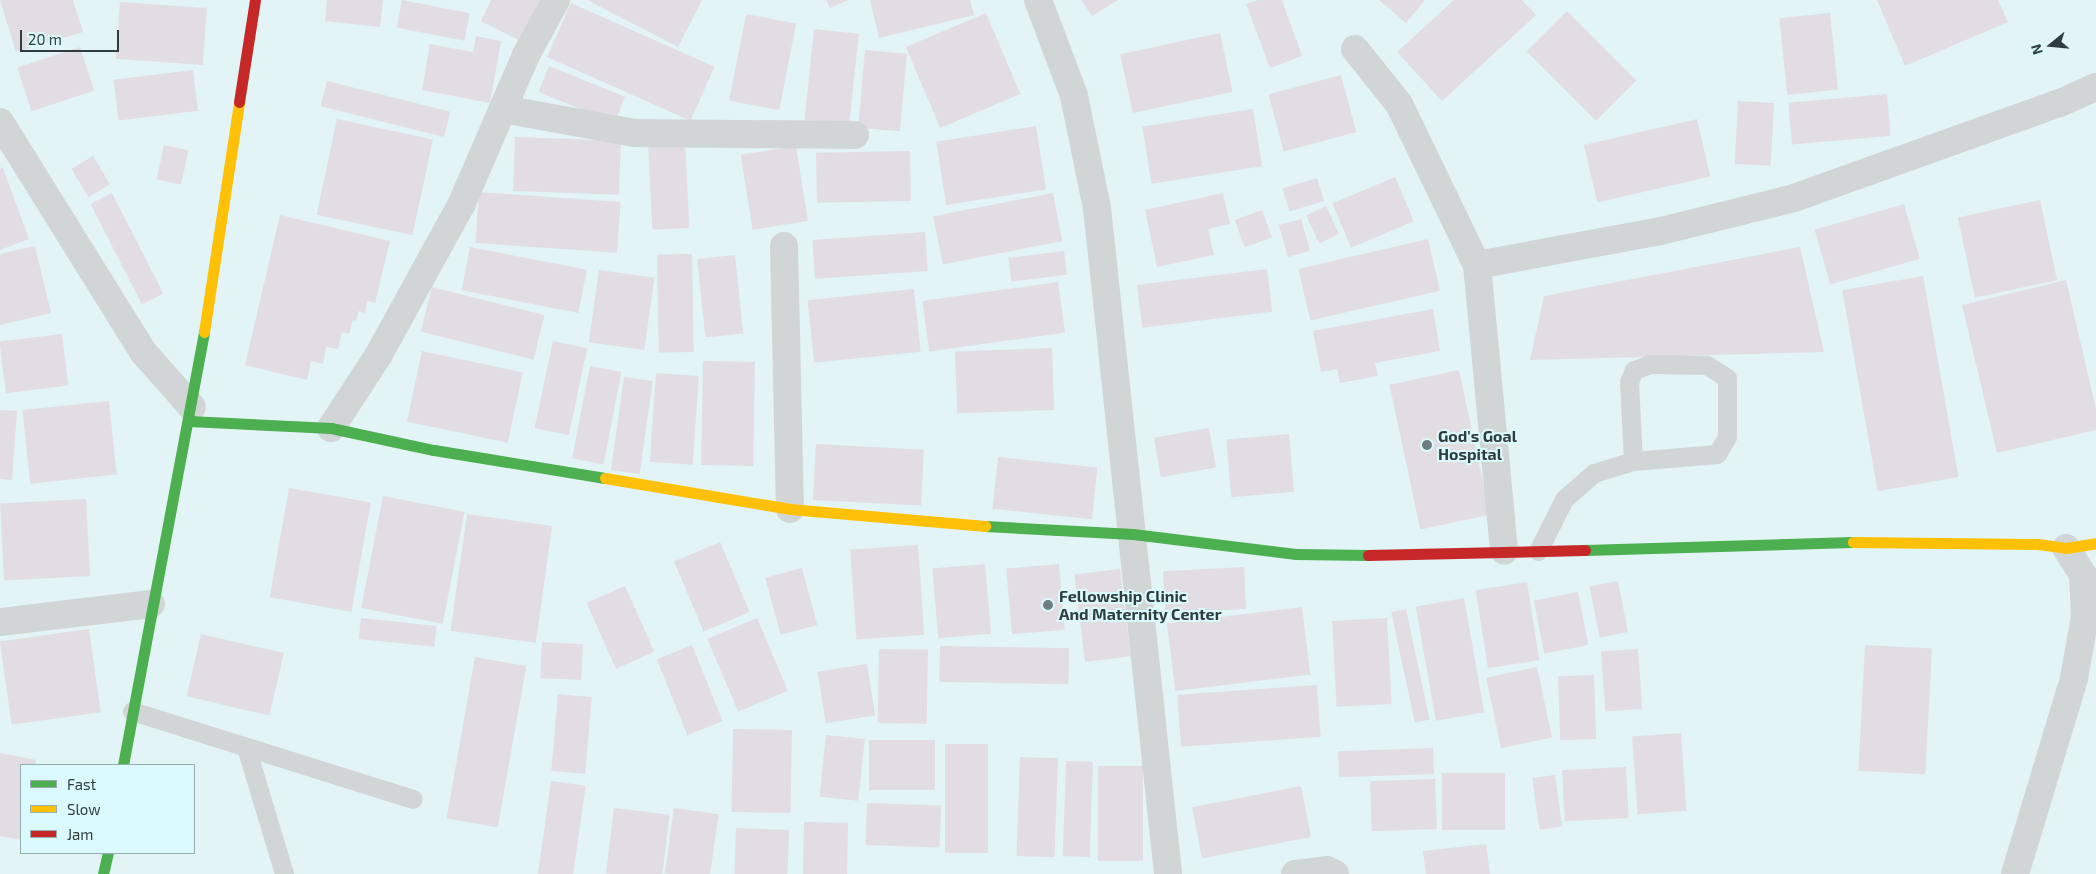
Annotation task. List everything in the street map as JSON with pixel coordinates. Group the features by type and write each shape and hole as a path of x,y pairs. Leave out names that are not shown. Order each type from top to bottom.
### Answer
{"street":[{"path":"123,764 151,604 190,414 255,0"},
{"path":"331,428 378,356 462,203 526,55 556,0"},
{"path":"1038,0 1074,96 1097,208 1168,874"},
{"path":"1355,49 1399,104 1477,265 1504,551"},
{"path":"1477,265 1661,231 1794,198 2060,103 2096,87"},
{"path":"503,109 635,132 855,135"},
{"path":"0,122 7,149 144,352 190,414 331,428 434,450 790,509 1133,534 1296,554 1418,555 1852,542 2038,544 2066,548 2096,543"},
{"path":"784,246 790,509"},
{"path":"2015,874 2074,678 2084,617 2083,575 2066,548"},
{"path":"0,622 151,604"},
{"path":"103,874 108,854"},
{"path":"1295,874 1327,870 1335,874"}],"lane":[{"path":"1538,551 1564,499 1594,473 1633,461 1717,454 1727,437 1727,378 1707,365 1650,364 1634,370 1629,382 1633,461"},
{"path":"132,711 412,799"},
{"path":"246,747 284,874"}],"building":[{"path":"0,0 73,0 83,32 16,52"},
{"path":"327,0 383,0 380,27 325,21"},
{"path":"402,0 470,13 464,41 397,27"},
{"path":"491,0 540,0 520,41 481,21"},
{"path":"587,0 702,0 678,47"},
{"path":"826,0 848,0 830,8"},
{"path":"870,0 970,0 974,15 879,38"},
{"path":"1081,0 1118,0 1092,16"},
{"path":"1258,0 1282,0 1302,56 1270,68 1246,4"},
{"path":"1379,0 1425,0 1406,23"},
{"path":"1454,0 1522,0 1536,15 1442,101 1397,52"},
{"path":"1877,0 1998,0 2008,22 1905,66"},
{"path":"120,2 207,8 203,65 116,59"},
{"path":"571,3 714,67 690,121 547,57"},
{"path":"1567,11 1636,80 1596,121 1527,51"},
{"path":"986,13 1020,94 940,128 906,47"},
{"path":"1830,13 1838,90 1787,95 1779,18"},
{"path":"746,14 796,24 779,110 729,100"},
{"path":"814,29 859,34 849,124 804,120"},
{"path":"1220,33 1232,92 1133,113 1120,54"},
{"path":"476,36 501,41 490,103 422,90 430,44 473,52"},
{"path":"80,47 94,91 31,111 17,67"},
{"path":"865,50 907,54 900,131 858,128"},
{"path":"549,66 625,97 615,123 539,92"},
{"path":"193,70 198,111 119,120 114,80"},
{"path":"1341,75 1356,132 1284,151 1269,94"},
{"path":"327,81 450,112 444,137 321,106"},
{"path":"1887,94 1891,136 1792,144 1788,103"},
{"path":"1738,101 1774,103 1771,166 1735,164"},
{"path":"1253,109 1262,166 1151,184 1142,127"},
{"path":"337,119 433,139 412,235 317,215"},
{"path":"1697,119 1710,176 1597,203 1584,145"},
{"path":"1036,126 1046,189 946,205 936,142"},
{"path":"515,137 621,141 619,195 513,191"},
{"path":"685,143 689,228 652,230 648,145"},
{"path":"164,145 188,150 181,184 157,179"},
{"path":"796,146 808,221 753,230 741,155"},
{"path":"910,151 911,201 817,203 816,153"},
{"path":"93,156 110,184 89,197 72,169"},
{"path":"3,168 29,239 0,250 0,169"},
{"path":"1395,177 1414,221 1351,248 1332,204"},
{"path":"1317,178 1324,201 1290,211 1283,189"},
{"path":"479,192 621,202 617,253 475,243"},
{"path":"112,193 163,294 142,305 91,204"},
{"path":"1053,193 1062,241 943,264 933,216"},
{"path":"1223,193 1230,224 1208,229 1214,255 1157,267 1145,210"},
{"path":"2040,200 2057,280 1975,298 1958,217"},
{"path":"1904,204 1920,259 1830,284 1815,230"},
{"path":"1326,206 1339,234 1319,243 1306,215"},
{"path":"1262,210 1272,237 1245,247 1235,220"},
{"path":"280,215 390,241 375,303 367,301 365,313 359,311 356,321 353,320 349,334 342,332 338,349 326,347 323,364 311,361 307,380 245,365"},
{"path":"1301,219 1310,251 1288,257 1279,225"},
{"path":"925,232 928,271 815,279 812,240"},
{"path":"1428,239 1440,291 1310,321 1298,269"},
{"path":"35,246 51,313 0,325 0,254"},
{"path":"470,247 587,270 578,313 462,290"},
{"path":"1800,247 1824,352 1530,360 1544,296"},
{"path":"1064,251 1067,275 1011,282 1008,258"},
{"path":"692,254 694,352 659,353 657,255"},
{"path":"735,255 743,334 705,338 697,259"},
{"path":"1267,269 1272,312 1142,328 1137,285"},
{"path":"599,270 654,278 644,350 589,342"},
{"path":"1923,276 1958,477 1878,491 1842,290"},
{"path":"2066,280 2096,409 2096,430 1997,453 1962,305"},
{"path":"1058,282 1065,333 929,352 922,301"},
{"path":"432,287 545,315 533,360 421,332"},
{"path":"914,289 921,352 814,363 808,300"},
{"path":"1433,309 1440,351 1375,363 1378,376 1340,383 1337,369 1321,372 1313,331"},
{"path":"62,334 68,386 6,393 0,342"},
{"path":"553,341 587,348 569,435 534,428"},
{"path":"1052,348 1054,410 957,413 955,351"},
{"path":"422,351 523,372 508,443 407,421"},
{"path":"703,361 755,362 753,466 701,465"},
{"path":"590,366 621,372 603,464 572,458"},
{"path":"1459,370 1490,515 1420,530 1390,385"},
{"path":"656,373 699,376 693,465 650,462"},
{"path":"624,377 653,381 640,474 611,470"},
{"path":"109,401 117,475 30,484 22,410"},
{"path":"0,410 17,411 12,480 0,479"},
{"path":"1209,428 1216,467 1161,477 1154,438"},
{"path":"1289,434 1294,492 1231,497 1226,439"},
{"path":"816,444 924,450 921,506 813,500"},
{"path":"998,457 1097,467 1092,519 993,509"},
{"path":"289,488 371,502 351,612 270,597"},
{"path":"383,496 464,512 443,624 361,608"},
{"path":"86,499 90,576 4,580 0,504"},
{"path":"467,514 552,526 536,643 451,631"},
{"path":"720,542 750,612 704,631 674,562"},
{"path":"918,545 924,635 856,640 850,550"},
{"path":"985,564 991,634 938,638 932,569"},
{"path":"1059,564 1065,630 1012,634 1006,569"},
{"path":"1244,567 1246,609 1165,613 1163,571"},
{"path":"802,568 817,625 781,635 765,578"},
{"path":"1120,569 1131,656 1085,662 1074,575"},
{"path":"1618,581 1628,632 1599,638 1590,587"},
{"path":"1527,582 1539,660 1488,668 1476,590"},
{"path":"625,586 654,652 616,669 587,603"},
{"path":"1578,592 1588,645 1544,654 1534,601"},
{"path":"1464,598 1484,712 1436,721 1416,607"},
{"path":"1302,607 1310,674 1175,691 1167,624"},
{"path":"1406,609 1429,720 1415,723 1391,612"},
{"path":"361,618 437,626 434,647 359,639"},
{"path":"757,618 788,691 738,712 707,639"},
{"path":"1387,618 1392,704 1337,707 1332,621"},
{"path":"89,629 101,712 12,725 0,642"},
{"path":"201,634 284,653 269,715 187,696"},
{"path":"542,642 583,644 581,680 540,678"},
{"path":"692,645 723,721 687,735 657,659"},
{"path":"1865,645 1932,649 1925,774 1858,771"},
{"path":"940,646 1069,648 1068,684 939,682"},
{"path":"879,649 928,650 927,724 878,723"},
{"path":"1638,649 1642,709 1605,711 1601,652"},
{"path":"475,657 526,666 498,828 447,819"},
{"path":"867,664 875,715 826,723 818,672"},
{"path":"1537,667 1552,737 1501,748 1486,678"},
{"path":"1594,675 1596,739 1560,740 1558,676"},
{"path":"1317,685 1321,737 1181,747 1177,695"},
{"path":"558,694 592,697 585,774 551,771"},
{"path":"733,729 792,730 791,813 732,812"},
{"path":"1681,733 1686,811 1638,814 1632,736"},
{"path":"826,735 865,739 858,801 820,797"},
{"path":"869,740 935,740 935,790 869,790"},
{"path":"945,744 988,744 988,853 945,853"},
{"path":"1433,748 1434,774 1339,777 1338,751"},
{"path":"0,753 36,760 35,764 20,764 20,840 0,836"},
{"path":"1020,757 1058,758 1055,857 1017,856"},
{"path":"1066,761 1093,762 1090,857 1063,856"},
{"path":"1098,766 1143,766 1143,861 1098,861"},
{"path":"1626,767 1629,818 1565,821 1562,770"},
{"path":"1442,773 1505,773 1505,830 1442,830"},
{"path":"1555,775 1562,826 1539,830 1532,778"},
{"path":"1435,779 1437,829 1372,831 1370,781"},
{"path":"551,781 586,786 573,874 538,874"},
{"path":"1301,786 1311,837 1202,858 1192,807"},
{"path":"867,803 941,806 939,848 866,845"},
{"path":"614,808 670,815 662,874 606,874"},
{"path":"674,808 719,814 710,874 665,873"},
{"path":"804,822 848,823 847,874 803,874"},
{"path":"736,828 789,830 787,874 734,874"},
{"path":"1486,844 1490,874 1426,874 1423,851"}],"traffic: fast":[{"path":"123,764 204,332"},
{"path":"189,421 331,428 434,450 605,478"},
{"path":"985,526 1133,534 1296,554 1368,555"},
{"path":"1585,550 1853,542"},
{"path":"103,874 108,854"}],"traffic: slow":[{"path":"204,332 239,102"},
{"path":"605,478 790,509 985,526"},
{"path":"1853,542 2038,544 2066,548 2096,543"}],"traffic: jam":[{"path":"239,102 255,0"},
{"path":"1368,555 1585,550"}],"place":[{"name":"God's Goal Hospital","path":"1427,445"},
{"name":"Fellowship Clinic And Maternity Center","path":"1048,605"}]}
